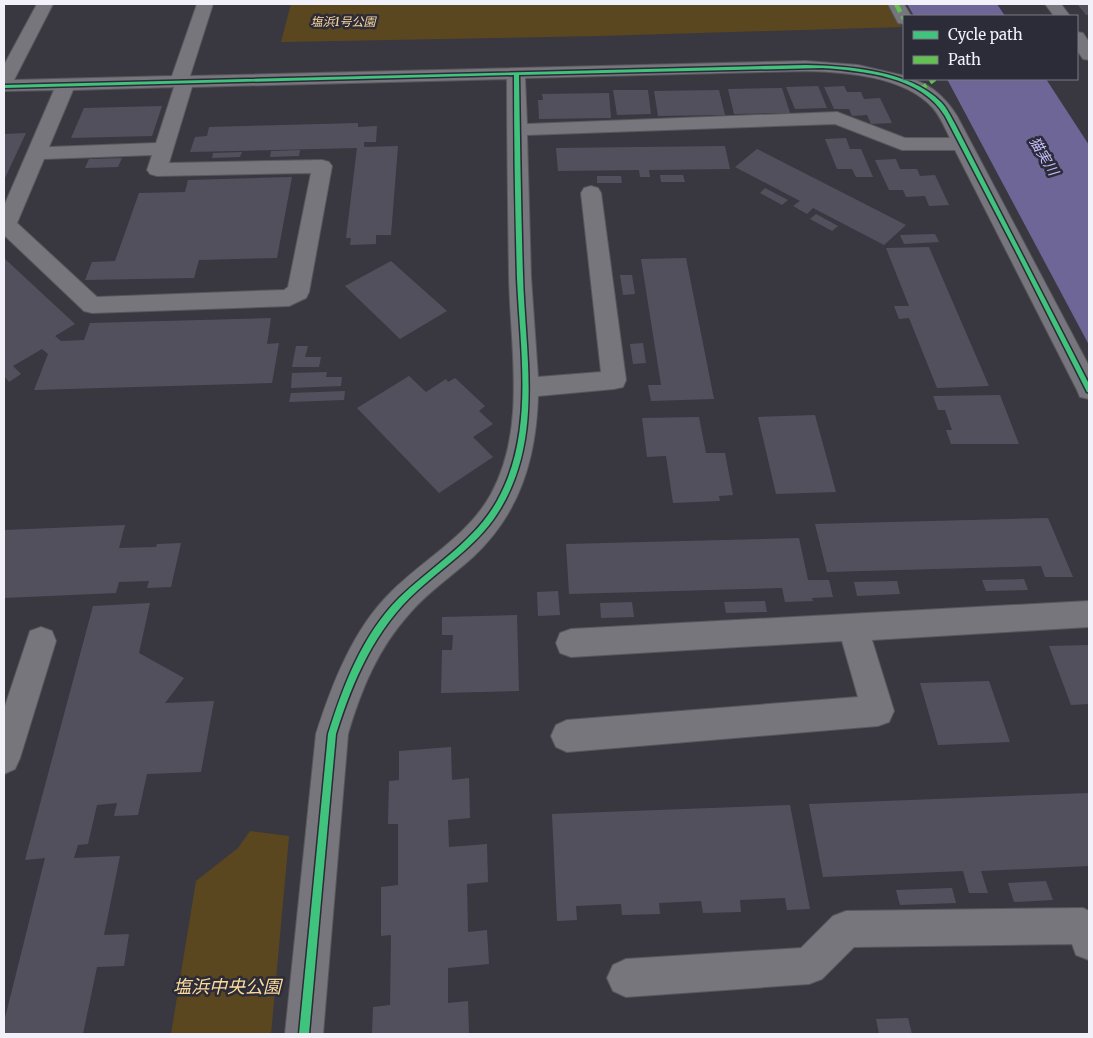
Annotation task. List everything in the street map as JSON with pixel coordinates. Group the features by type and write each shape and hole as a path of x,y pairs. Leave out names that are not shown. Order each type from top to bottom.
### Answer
{"street":[{"path":"4,80 45,4"},
{"path":"66,85 6,225 92,304 289,298 298,292 322,166 157,170 205,4"},
{"path":"896,4 903,17"},
{"path":"1053,4 1061,15"},
{"path":"1078,38 1089,54"},
{"path":"4,86 827,66 846,67 884,75 919,90 940,104 1089,390"},
{"path":"304,1034 332,734 343,698 373,637 393,611 414,589 457,556 473,540 501,502 511,482 523,440 525,388 516,73"},
{"path":"919,90 934,80"},
{"path":"517,130 837,118 902,144 960,142"},
{"path":"37,153 162,149"},
{"path":"525,388 614,380 591,193"},
{"path":"571,643 1089,614"},
{"path":"567,736 878,711 853,627"},
{"path":"4,758 16,678 41,641"},
{"path":"626,978 808,966 846,929 1083,926 1089,942"}],"green space":[{"name":"塩浜1号公園","path":"291,4 890,4 902,27 600,36 281,42"},
{"name":"塩浜中央公園","path":"250,831 289,836 271,1034 171,1034 196,881 238,848"}],"water":[{"path":"907,4 997,4 1004,15 913,15"},
{"name":"猫実川","path":"948,80 1047,80 1089,145 1089,345"}],"building":[{"path":"1077,4 1089,4 1089,15 1086,15"},
{"path":"818,86 827,108 795,109 786,87"},
{"path":"844,86 847,92 861,92 864,99 880,98 892,123 871,124 867,115 852,116 849,109 834,109 824,87"},
{"path":"782,88 790,113 734,114 728,89"},
{"path":"613,90 648,90 651,114 617,115"},
{"path":"719,90 725,115 658,116 654,91"},
{"path":"609,93 611,118 539,119 538,100 543,100 542,94"},
{"path":"162,106 152,136 71,138 84,108"},
{"path":"358,123 358,127 377,126 376,142 364,142 364,147 398,146 391,235 376,235 376,244 350,245 351,238 346,238 357,148 190,152 195,137 207,136 209,127"},
{"path":"26,133 4,180 4,134"},
{"path":"846,138 850,149 861,149 873,177 856,177 852,169 837,169 825,139"},
{"path":"725,146 730,169 649,170 650,177 640,177 639,170 558,171 556,148"},
{"path":"757,149 906,225 884,245 813,208 807,214 793,206 800,201 735,167"},
{"path":"300,150 299,156 270,157 271,151"},
{"path":"242,152 240,157 212,158 213,153"},
{"path":"122,158 118,167 85,168 89,159"},
{"path":"896,159 900,169 917,169 920,176 935,175 949,205 929,206 925,196 906,197 903,190 889,190 875,160"},
{"path":"660,175 683,175 685,182 661,182"},
{"path":"597,176 621,176 622,183 597,183"},
{"path":"292,177 277,258 199,260 194,278 85,280 92,262 115,261 139,193 185,192 188,180"},
{"path":"765,188 788,200 782,205 760,193"},
{"path":"816,214 838,226 832,231 810,219"},
{"path":"935,234 939,242 904,244 900,235"},
{"path":"929,247 989,386 937,388 909,318 899,319 894,306 909,306 886,248"},
{"path":"4,258 75,324 55,336 61,341 84,340 90,323 271,318 267,344 279,343 272,383 34,390 48,354 42,349 13,366 21,374 9,382 4,376"},
{"path":"686,258 714,399 651,401 648,385 661,385 641,259"},
{"path":"391,261 447,311 400,339 345,286"},
{"path":"620,275 632,275 635,294 623,295"},
{"path":"643,343 646,363 633,364 630,344"},
{"path":"296,346 308,346 305,357 321,357 319,367 292,367"},
{"path":"327,372 326,377 342,377 341,386 291,388 292,373"},
{"path":"409,376 426,392 446,379 448,382 455,378 485,406 479,411 493,424 473,437 493,457 439,493 357,408"},
{"path":"345,391 344,400 289,402 291,393"},
{"path":"1000,395 1019,444 951,444 946,430 952,430 945,410 938,410 933,396"},
{"path":"815,415 836,492 776,494 758,417"},
{"path":"699,417 706,453 725,453 733,495 719,496 720,501 673,503 666,456 647,457 642,418"},
{"path":"1048,518 1073,577 1045,577 1041,566 827,572 815,524"},
{"path":"125,525 119,548 156,547 157,544 181,543 171,587 147,588 149,581 119,582 116,593 4,598 4,530"},
{"path":"799,538 808,580 829,580 833,597 812,598 813,601 785,602 782,588 569,594 566,544"},
{"path":"1024,579 1028,590 986,591 982,580"},
{"path":"897,581 900,594 857,596 854,582"},
{"path":"558,591 560,615 538,616 537,592"},
{"path":"765,601 767,612 726,613 724,602"},
{"path":"632,602 634,617 601,618 600,603"},
{"path":"150,603 139,653 184,678 165,703 214,701 201,772 147,774 138,815 114,816 117,803 97,805 88,844 78,845 74,858 120,856 104,935 129,934 124,966 97,967 83,1034 4,1034 4,1022 45,858 25,860 93,606"},
{"path":"517,615 519,691 441,693 442,650 452,650 453,635 442,635 442,617"},
{"path":"1089,645 1089,704 1071,705 1049,646"},
{"path":"989,681 1010,742 938,745 920,683"},
{"path":"451,747 452,780 469,778 470,818 448,820 449,847 487,844 488,882 467,884 468,932 487,930 489,964 448,968 448,1003 468,1001 469,1034 372,1034 373,1007 390,1005 391,935 381,936 381,887 398,885 398,824 388,824 389,781 399,780 399,751"},
{"path":"1089,793 1089,866 981,871 988,893 969,893 963,871 823,877 809,804"},
{"path":"790,805 810,909 787,910 785,898 740,900 741,912 703,913 701,901 659,903 660,914 622,915 621,904 576,906 577,920 557,921 552,814"},
{"path":"1046,881 1053,900 1014,902 1008,883"},
{"path":"952,888 956,903 900,905 896,890"},
{"path":"908,1018 912,1034 879,1034 876,1019"}],"marked path":[{"path":"896,4 903,17"},
{"path":"919,90 934,80"}],"cycle path":[{"path":"4,86 806,66 858,70 895,79 927,93 939,103 948,116 1089,390"},
{"path":"304,1034 332,734 338,714 354,674 374,636 386,619 415,588 451,559 482,529 500,503 512,477 520,450 526,393 520,277 516,73"}]}
